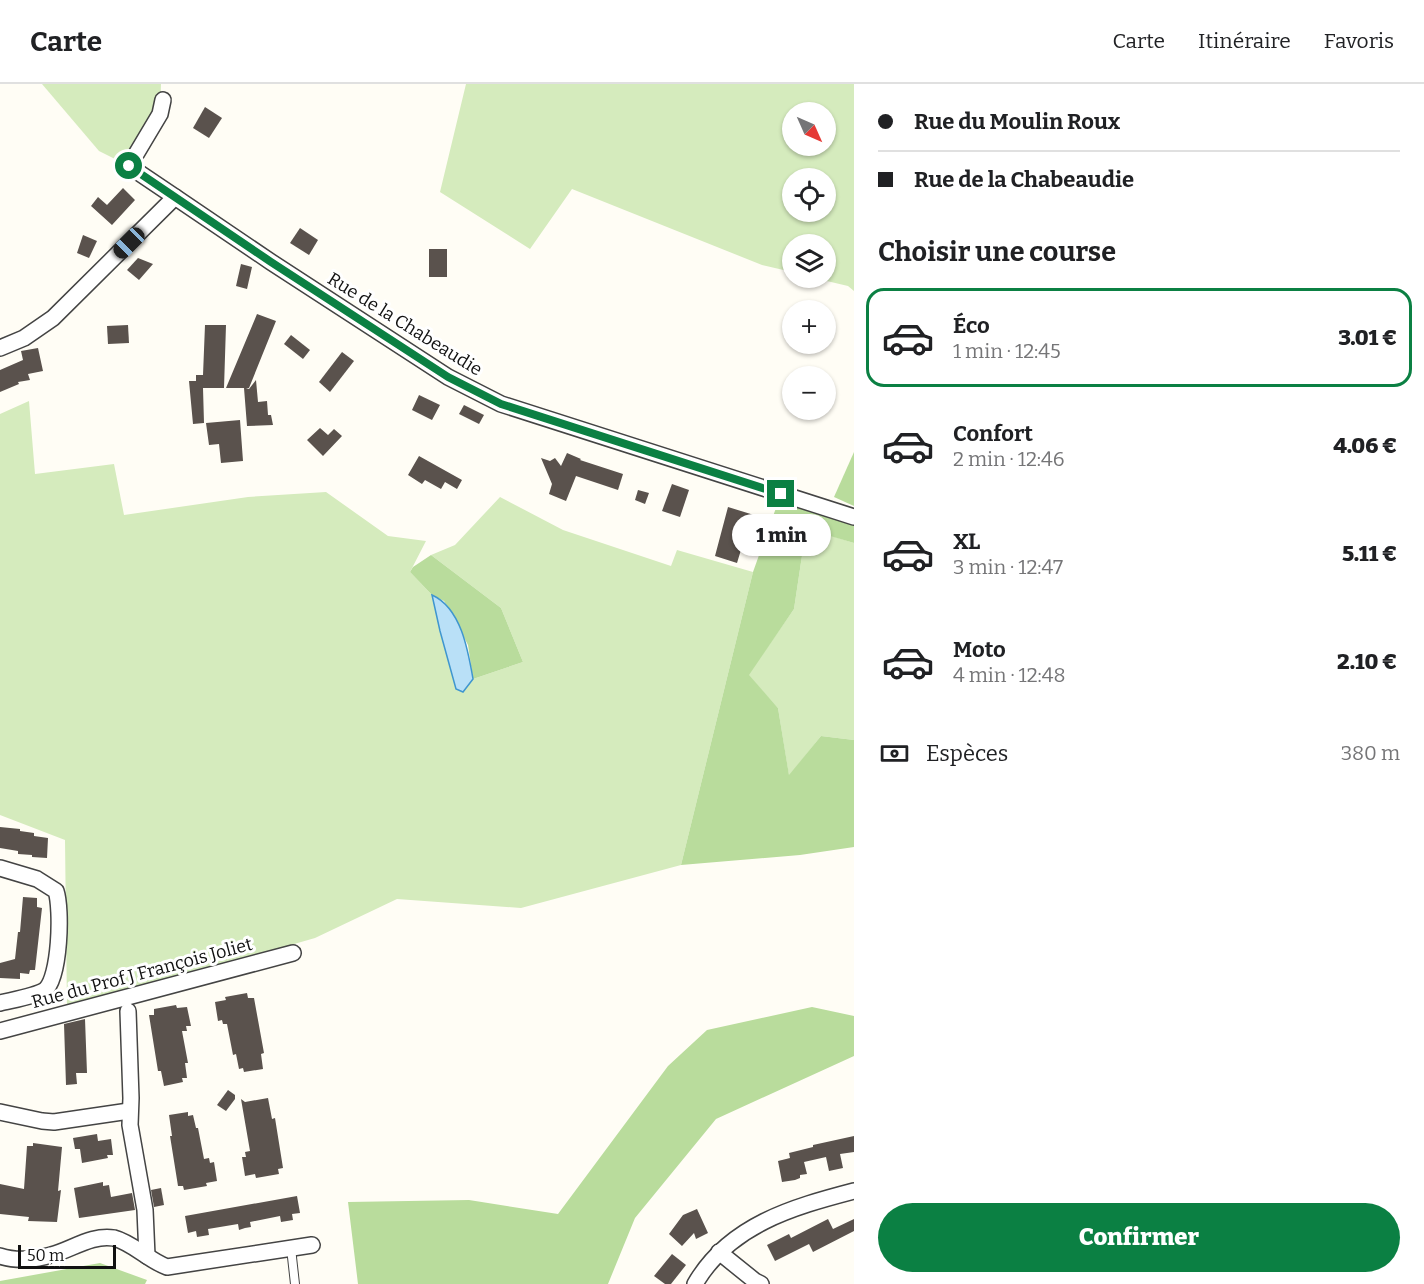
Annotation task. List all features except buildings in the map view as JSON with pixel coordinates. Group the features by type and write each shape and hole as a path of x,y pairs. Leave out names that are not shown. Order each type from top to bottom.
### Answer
{"street":[{"name":"Rue de la Chabeaudie","path":"163,100 160,114 129,166 281,269 448,377 501,404 854,517"},
{"path":"0,348 24,338 53,318 175,197"},
{"path":"0,868 37,879 56,891 61,915 52,983 43,991 0,1003"},
{"name":"Rue du Prof J François Joliet","path":"0,1031 293,953"},
{"path":"128,1011 131,1098 129,1111 145,1210 147,1256"},
{"path":"0,1112 54,1122 129,1111"},
{"path":"695,1284 719,1252 735,1238 763,1220 805,1204 854,1191"},
{"path":"0,1256 31,1259 51,1255 102,1238 122,1242 167,1267 179,1267 312,1245"},
{"path":"719,1252 754,1281 761,1284"}],"lane":[{"path":"291,1248 295,1284"}],"green space":[{"path":"42,84 161,84 160,114 129,166 99,151"},
{"path":"466,84 854,84 854,291 848,286 836,283 836,234 782,234 782,270 762,265 572,189 530,249 440,192"},
{"path":"29,401 35,474 114,464 124,515 248,497 326,492 388,536 426,541 410,572 432,595 456,688 463,692 473,679 523,662 501,608 431,555 455,545 500,497 563,530 671,566 677,550 753,572 681,865 521,908 397,899 315,938 67,1009 65,840 0,815 0,414"},
{"path":"854,452 854,506 834,497"},
{"path":"781,494 854,517 854,543 810,530 803,549 794,609 749,675 778,708 789,775 821,736 854,740 854,847 800,855 681,865 753,572"},
{"path":"810,529 854,543 854,740 821,736 789,776 778,708 748,675 794,609 803,549"},
{"path":"431,555 501,608 523,662 473,679 468,645 453,616 444,601 432,595 410,572 413,567"},
{"path":"812,1007 854,1016 854,1056 716,1119 635,1218 608,1284 358,1284 348,1202 469,1200 558,1214 668,1066 707,1030"},
{"path":"100,1263 147,1280 145,1284 0,1284 0,1281"}],"water":[{"path":"432,595 450,610 462,631 473,679 463,692 456,689"}],"route":[{"path":"129,166 448,377 501,404 781,494"}]}
